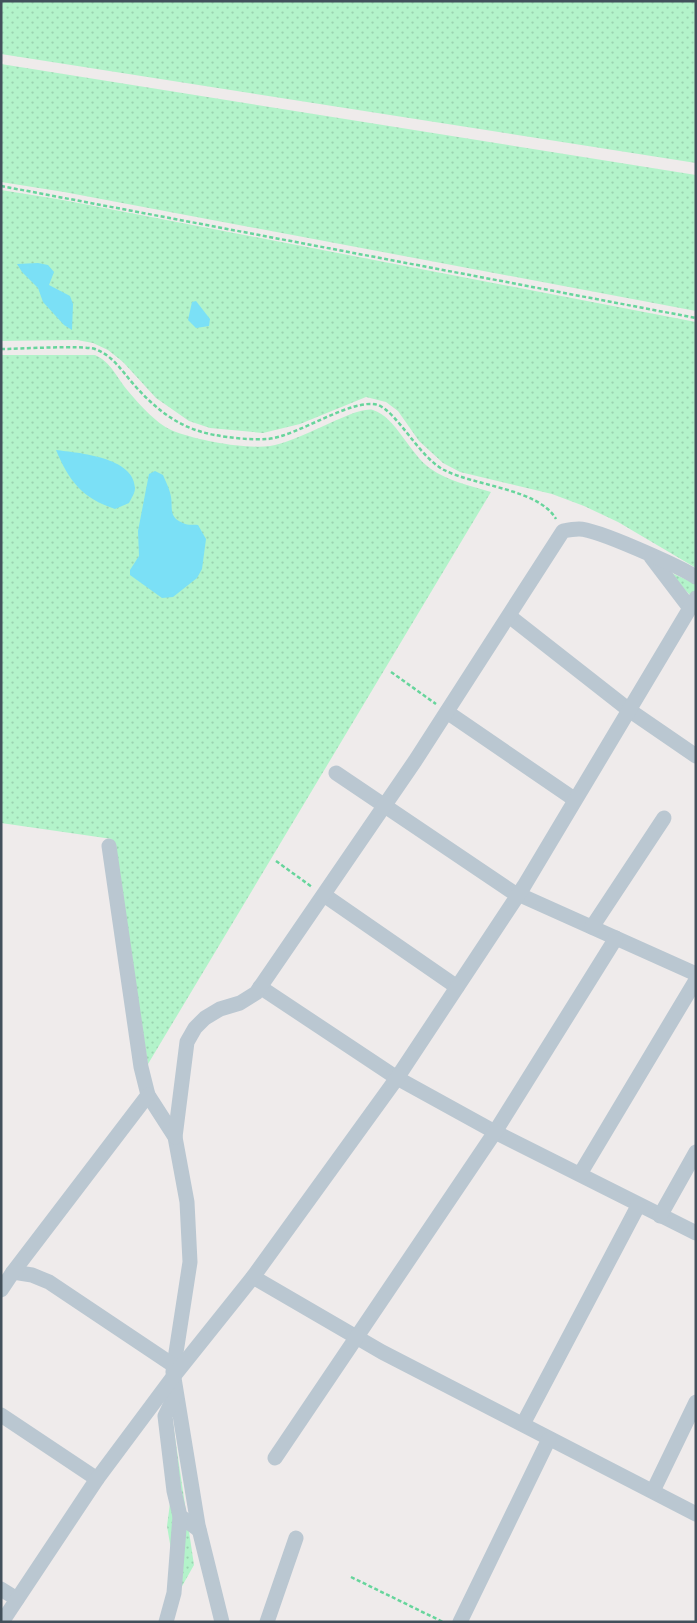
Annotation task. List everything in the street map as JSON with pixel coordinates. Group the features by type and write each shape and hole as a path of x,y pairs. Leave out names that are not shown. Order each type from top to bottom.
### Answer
{"street":[{"path":"222,1622 199,1530 175,1395 173,1371 190,1262 188,1202 175,1138 187,1042 195,1028 205,1018 220,1009 240,1003 256,993 447,712 564,531 579,529 593,531 651,557 666,560 696,577"},
{"path":"2,1622 97,1479 173,1371 253,1276 397,1078 518,894 692,602 651,557"},
{"path":"508,616 629,710 696,756"},
{"path":"447,712 574,799"},
{"path":"336,773 518,894 696,974"},
{"path":"592,927 664,818"},
{"path":"109,846 141,1067 148,1095 175,1138"},
{"path":"324,894 457,987"},
{"path":"275,1458 495,1132 616,938"},
{"path":"580,1174 696,980"},
{"path":"260,987 397,1078 495,1132 580,1174 638,1206 696,1233"},
{"path":"1,1290 148,1095"},
{"path":"660,1216 696,1152"},
{"path":"522,1424 638,1206"},
{"path":"13,1272 32,1275 49,1282 173,1371"},
{"path":"253,1276 356,1337 696,1514"},
{"path":"166,1622 174,1592 180,1516 169,1458 165,1420 166,1412 175,1395"},
{"path":"652,1491 696,1402"},
{"path":"1,1415 97,1479"},
{"path":"460,1622 549,1439"},
{"path":"180,1516 199,1530"},
{"path":"267,1622 296,1538"},
{"path":"1,1589 17,1599"}],"path":[{"path":"1,186 696,318"},
{"path":"1,349 94,348 111,357 136,387 180,425 215,435 267,439 298,430 363,403 377,405 389,411 405,434 444,470 541,503 554,515 564,531"},
{"path":"391,672 447,712"},
{"path":"276,861 324,894"},
{"path":"351,1577 443,1622"}],"green space":[{"path":"1,1 696,1 696,163 1,54"},
{"path":"1,64 696,175 696,311 64,192 1,182"},
{"path":"1,190 63,200 696,322 696,568 618,522 584,506 552,494 460,472 443,463 419,441 398,411 386,402 366,397 300,424 263,433 210,428 189,421 156,398 123,362 108,350 93,343 77,340 1,341"},
{"path":"1,355 95,355 110,366 138,402 163,425 176,432 223,444 270,446 295,438 354,413 373,410 389,420 416,455 431,469 452,480 491,492 148,1064 112,839 1,823"},
{"path":"667,571 696,584 696,592 692,595 689,594"},
{"path":"170,1404 194,1565 181,1588 177,1585 167,1526 172,1488"}],"water":[{"path":"38,263 48,265 54,272 49,285 70,296 73,304 72,330 64,325 43,302 38,288 22,272 17,264"},
{"path":"196,301 210,319 209,326 196,328 188,320 192,302"},
{"path":"56,450 104,458 125,469 132,478 135,488 129,503 115,509 85,494 66,471"},
{"path":"155,471 163,475 167,483 172,512 175,518 185,524 198,525 206,539 202,569 197,578 173,597 162,598 130,575 130,570 139,556 138,531 149,474"}]}
